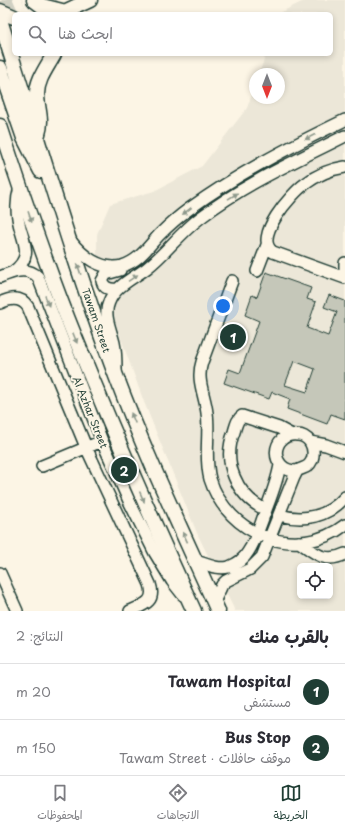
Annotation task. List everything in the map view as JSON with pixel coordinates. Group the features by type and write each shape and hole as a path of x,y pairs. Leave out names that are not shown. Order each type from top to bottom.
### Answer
{"main road":[{"path":"34,0 42,6 65,12"},
{"path":"71,12 90,0"},
{"path":"71,12 93,0"},
{"path":"0,11 12,16"},
{"name":"Tawam Street","path":"0,20 53,188 116,375 153,468 216,607"},
{"path":"37,138 40,118 37,87 53,56"},
{"path":"0,68 24,138 37,164 53,188"},
{"path":"0,126 45,260 74,336 132,474 193,609"}],"street":[{"path":"118,289 109,289 104,286 102,281 104,276 108,273 130,266 170,225 188,210 209,195 269,158 345,120"},
{"path":"116,375 116,354 108,323 107,309 110,299 118,289 151,265 189,227 211,210 271,174 345,136"},
{"path":"257,271 267,245 267,236 275,218 294,192 316,177 345,166"},
{"name":"Al Azhar Street","path":"0,278 13,272 20,266 26,253 17,211 20,187"},
{"path":"70,240 86,256 100,264 113,267 120,266 127,264 138,257"},
{"path":"267,245 273,252 345,278"},
{"path":"345,263 345,269"},
{"name":"Al Azhar Street","path":"13,272 27,271 38,277 102,440 155,553 172,581 193,609"},
{"path":"232,281 200,368 200,380 207,412 207,458 210,478 216,493 224,506 238,522 257,534 270,539 283,542 299,542 332,533 345,525"},
{"path":"0,303 10,299 18,299 26,304 86,447 152,589 152,597 149,601 146,604 130,611"},
{"path":"266,510 249,499 237,484 233,475 230,456 232,437 238,419 242,416 278,428 292,435"},
{"path":"310,442 313,454 312,460 308,466 297,471 291,471 280,465 276,456 277,447 283,439 292,435 300,435 310,442 326,445 345,452"},
{"path":"42,466 102,440"},
{"path":"196,561 217,567 230,566 246,556 257,534 266,510 280,465"},
{"path":"216,607 222,585 226,581 250,569 259,562 265,552 297,471"},
{"path":"279,515 301,519 312,518 332,509 345,497"},
{"path":"299,542 324,557 331,558 345,554"},
{"path":"0,573 17,611"}],"shaded area":[{"path":"306,0 345,0 345,611 235,611 197,533 144,402 97,273 97,234 110,204 154,191 202,166 247,108 249,102 249,104 285,104 285,68 261,68 265,56 333,56 333,12 281,12"}],"building":[{"path":"266,272 311,288 307,299 316,302 307,328 328,336 337,312 324,307 329,295 345,301 345,419 331,414 327,424 287,409 290,399 272,392 269,399 224,383 229,369 240,373 259,321 245,315 252,295 257,297","holes":["294,361 315,369 307,392 285,385"]}],"tunnel":[{"path":"0,10 22,0"}],"place":[{"name":"Tawam Hospital","path":"233,337"},
{"name":"Bus Stop","path":"124,470"}]}
